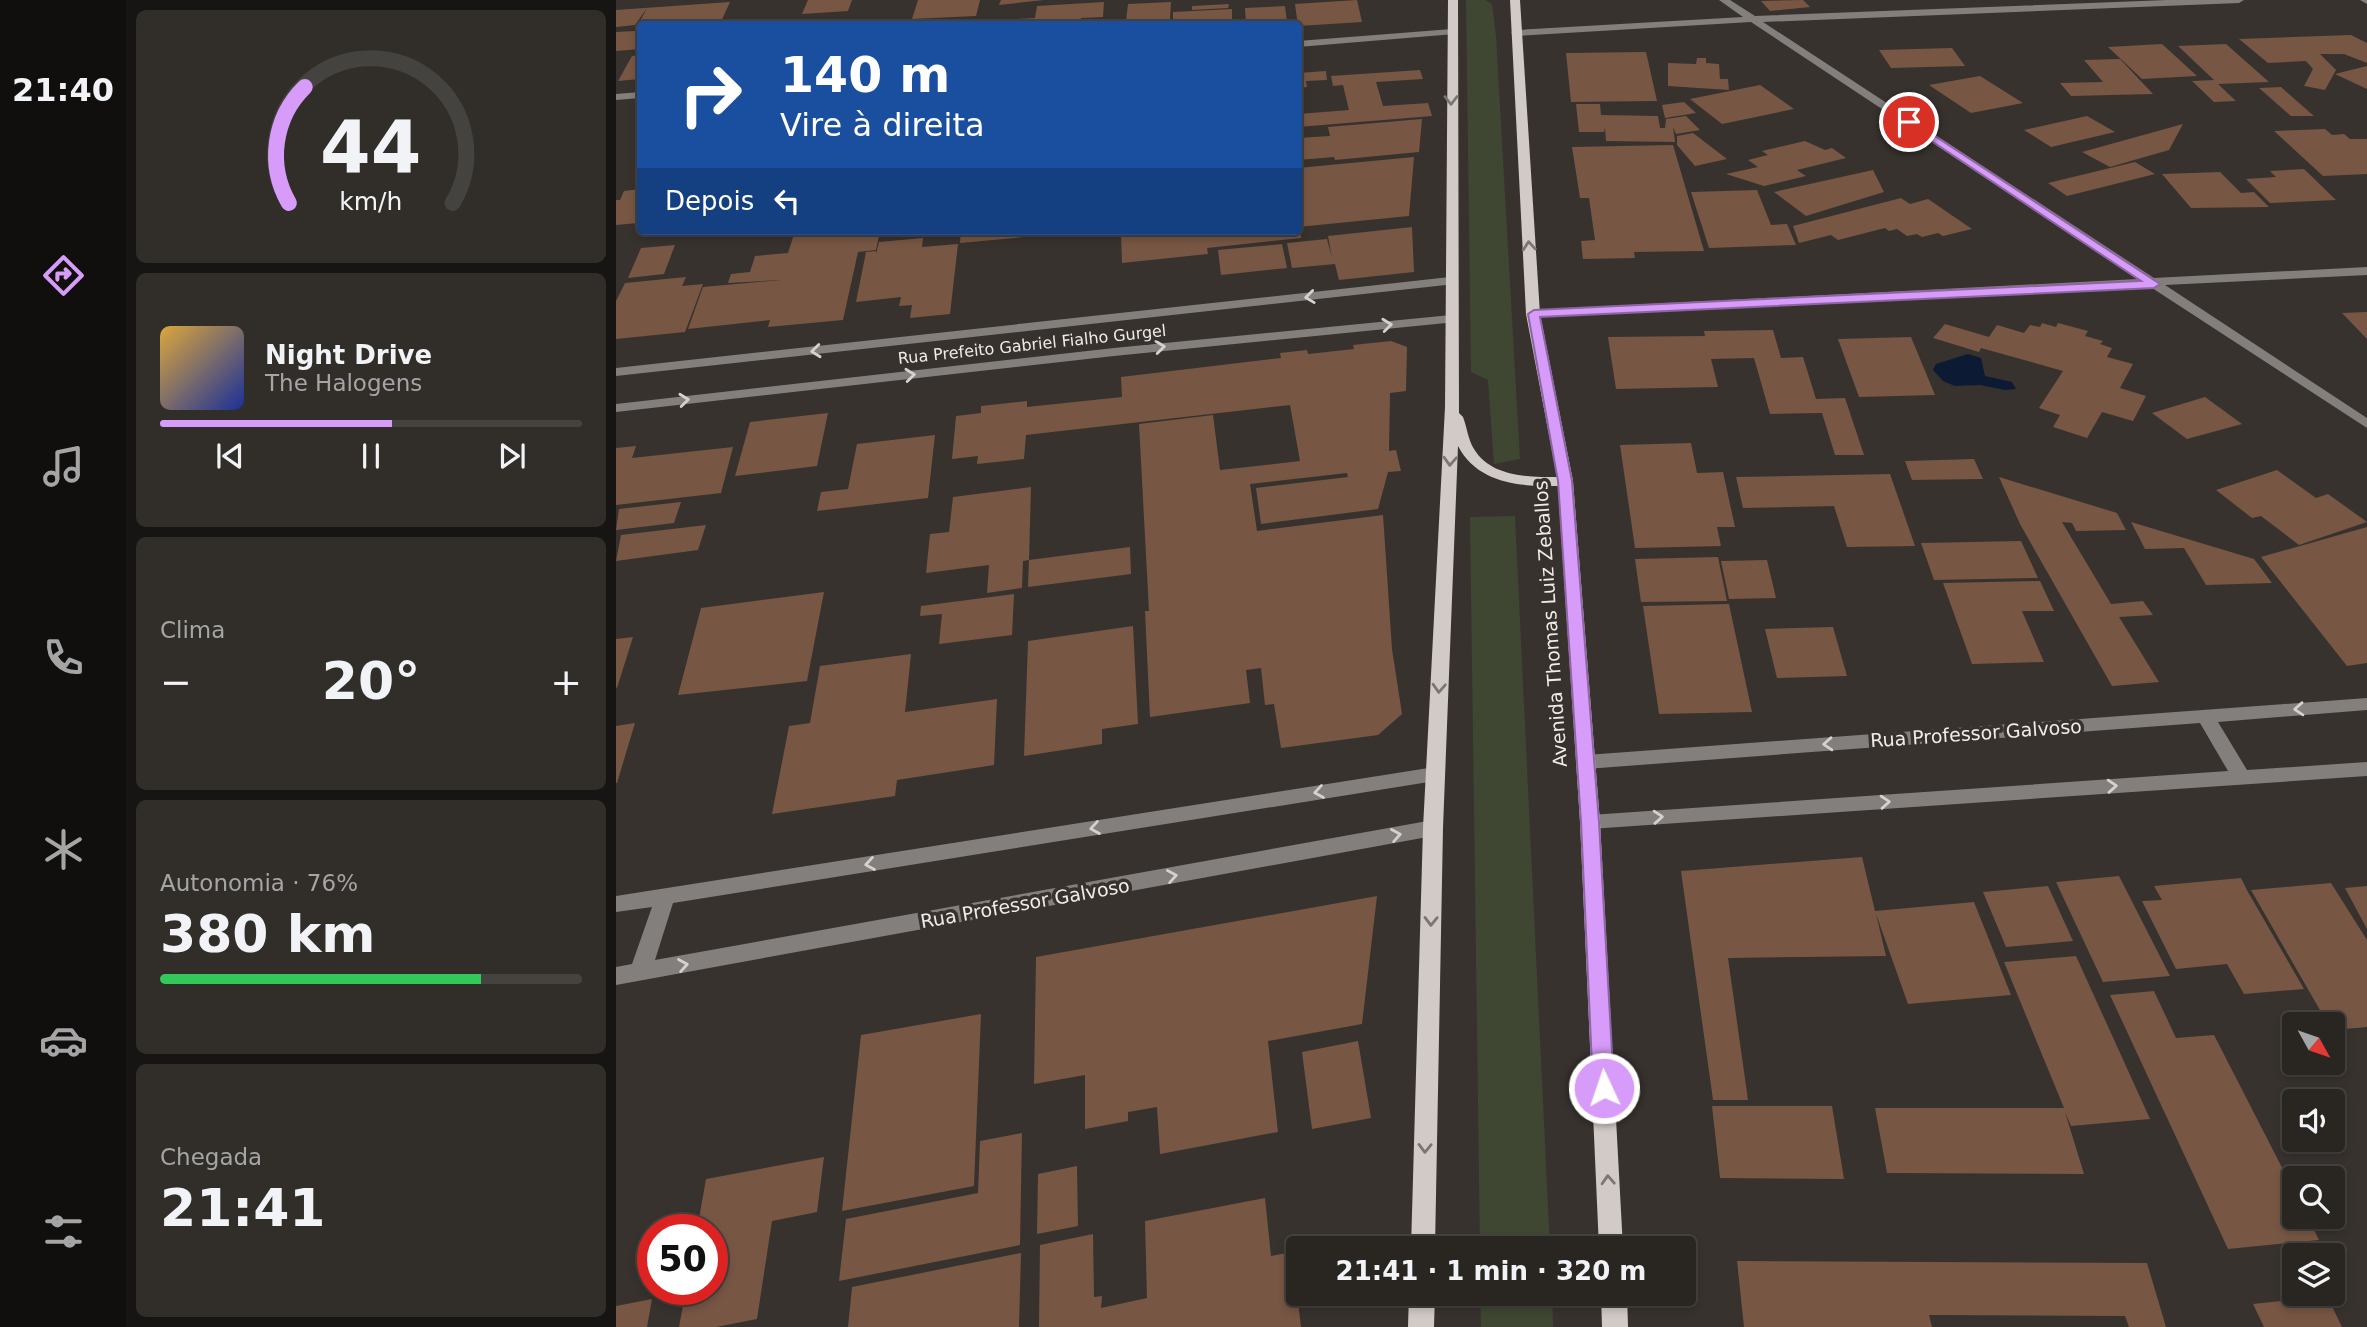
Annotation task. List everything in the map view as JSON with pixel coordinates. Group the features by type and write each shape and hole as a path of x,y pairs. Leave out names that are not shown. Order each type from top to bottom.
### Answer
{"main road":[{"path":"1423,1236 1433,828 1452,407 1450,281 1453,0"},
{"name":"Avenida Thomas Luiz Zeballos","path":"1515,0 1534,314 1565,481 1590,822 1610,1236"},
{"path":"1452,407 1468,452 1484,468 1507,478 1536,482 1565,481"},
{"path":"1421,1327 1422,1306"},
{"path":"1614,1306 1615,1327"}],"street":[{"path":"1724,0 2367,424"},
{"path":"1516,33 1754,19 2239,0"},
{"path":"1302,44 1452,32"},
{"path":"616,97 637,95"},
{"path":"1534,314 2367,271"},
{"name":"Rua Prefeito Gabriel Fialho Gurgel","path":"616,408 1114,336 1450,281"},
{"name":"Rua Prefeito Gabriel Fialho Gurgel","path":"616,372 1114,336 1451,319"},
{"name":"Rua Professor Galvoso","path":"1586,762 2367,704"},
{"path":"2205,716 2242,778"},
{"path":"1590,822 2367,769"},
{"path":"616,904 1435,774"},
{"name":"Rua Professor Galvoso","path":"616,976 1433,828"},
{"path":"640,973 665,897"}],"green space":[{"path":"1466,0 1485,0 1492,4 1496,36 1520,459 1494,464 1488,380 1471,372"},
{"path":"1515,516 1549,1236 1480,1236 1470,517"},
{"path":"1480,1306 1552,1306 1553,1327 1481,1327"}],"water":[{"path":"1968,354 1981,358 1985,376 2012,382 2016,389 2005,390 1980,385 1955,386 1943,381 1933,370 1936,364"}],"building":[{"path":"808,0 852,0 848,11 802,14"},
{"path":"918,0 980,0 976,16 912,19"},
{"path":"1001,0 1044,0 999,5"},
{"path":"1357,0 1362,22 1302,26 1302,21 1297,21 1295,4"},
{"path":"1803,0 1810,7 1770,11 1761,1"},
{"path":"730,2 721,21 640,21 647,8 635,25 616,27 616,10"},
{"path":"1104,2 1103,17 1081,18 1080,21 982,21 1035,18 1037,6"},
{"path":"1171,2 1170,19 1126,21 1128,4"},
{"path":"1229,4 1228,8 1192,10 1192,6"},
{"path":"1285,6 1287,21 1246,21 1245,8"},
{"path":"1232,9 1232,21 1173,21 1173,12"},
{"path":"637,27 637,49 616,51 616,32 635,31"},
{"path":"2351,35 2367,43 2367,63 2344,54 2320,54 2336,70 2325,90 2304,86 2313,69 2306,61 2268,63 2239,39"},
{"path":"2162,44 2197,76 2142,79 2108,47"},
{"path":"2226,44 2269,82 2218,84 2236,101 2214,102 2192,81 2214,80 2178,46"},
{"path":"1952,48 1965,66 1891,68 1879,50"},
{"path":"1646,52 1657,101 1571,102 1566,53"},
{"path":"637,55 637,79 618,81 632,56"},
{"path":"1697,58 1706,58 1706,63 1719,64 1720,79 1728,79 1729,90 1668,86 1668,63 1696,64"},
{"path":"2120,59 2153,94 2071,96 2060,83 2103,82 2084,60"},
{"path":"2367,66 2367,89 2335,74"},
{"path":"1420,70 1423,79 1376,82 1383,106 1428,103 1432,116 1302,127 1302,114 1349,110 1343,85 1333,86 1331,76"},
{"path":"1326,71 1327,80 1306,81 1307,87 1302,88 1302,73"},
{"path":"1980,76 2023,103 1971,113 1929,85"},
{"path":"1760,85 1794,109 1722,124 1690,99"},
{"path":"2281,87 2314,116 2291,116 2259,88"},
{"path":"1684,102 1696,113 1665,118 1662,105"},
{"path":"1576,104 1600,104 1601,115 1658,116 1660,128 1665,128 1666,119 1686,116 1700,130 1676,134 1673,127 1675,142 1606,141 1605,128 1604,132 1579,132"},
{"path":"2087,116 2115,132 2051,147 2024,130"},
{"path":"1422,119 1419,152 1335,160 1334,157 1302,160 1302,138 1330,136 1328,127"},
{"path":"2183,124 2169,150 2110,167 2082,152"},
{"path":"2325,129 2332,135 2344,134 2350,139 2367,139 2367,174 2323,176 2274,131"},
{"path":"1693,133 1727,159 1695,166 1677,145 1677,136"},
{"path":"1805,141 1825,150 1832,148 1846,158 1797,170 1806,176 1764,186 1726,174 1758,167 1748,160 1768,155 1762,151"},
{"path":"1673,145 1704,251 1634,252 1635,258 1583,259 1581,241 1595,240 1589,198 1580,198 1572,147"},
{"path":"1414,157 1409,216 1302,227 1302,168"},
{"path":"2135,162 2155,174 2067,196 2048,183"},
{"path":"2304,169 2336,200 2270,203 2246,179 2276,177 2270,171"},
{"path":"1873,170 1884,192 1806,216 1774,192"},
{"path":"2220,172 2241,193 2254,192 2269,207 2191,208 2162,174"},
{"path":"637,189 637,223 616,225 616,200 620,200 624,191"},
{"path":"1757,190 1771,225 1787,224 1796,245 1709,248 1691,192"},
{"path":"1901,198 1910,204 1928,199 1972,229 1943,236 1938,233 1922,237 1917,234 1907,236 1897,229 1889,231 1885,228 1838,240 1831,235 1799,243 1793,226"},
{"path":"1412,227 1414,272 1339,280 1335,264 1292,268 1287,243 1327,239 1332,258 1328,236"},
{"path":"794,235 879,235 876,250 858,252 843,320 768,327 770,320 688,329 703,287 781,280 728,283 731,274 750,272 755,256 788,253"},
{"path":"961,235 1046,235 960,243"},
{"path":"1121,235 1301,235 1301,238 1207,248 1208,254 1122,263"},
{"path":"923,238 922,247 958,244 950,314 910,318 912,305 899,306 901,297 856,302 866,252 876,251 876,254 879,242"},
{"path":"1282,244 1287,268 1221,275 1218,250"},
{"path":"675,245 664,274 628,278 641,248"},
{"path":"686,277 682,286 703,284 685,332 616,339 616,301 625,283"},
{"path":"2367,312 2367,339 2342,313"},
{"path":"2042,323 2056,327 2058,323 2088,331 2085,336 2103,341 2100,344 2112,348 2107,357 2133,364 2120,388 2146,396 2133,421 2102,412 2087,438 2053,427 2060,415 2039,408 2063,371 1981,348 1979,352 1933,338 1945,324 1989,337 1997,325 2024,333 2030,325 2040,327"},
{"path":"1773,330 1781,358 1803,357 1816,399 1845,398 1864,455 1835,455 1822,413 1770,414 1754,358 1711,359 1718,387 1616,389 1608,337 1705,336 1704,331"},
{"path":"1911,337 1935,395 1859,397 1838,339"},
{"path":"1391,341 1407,347 1406,391 1390,393 1389,451 1396,450 1401,471 1388,472 1378,509 1261,524 1256,488 1348,477 1347,473 1250,484 1257,531 1383,515 1392,649 1402,714 1378,735 1281,748 1274,704 1265,705 1261,668 1246,670 1250,703 1150,717 1145,611 1149,611 1139,424 1213,415 1220,470 1300,461 1290,405 1026,435 1024,459 977,464 978,456 952,459 956,416 981,413 981,406 1027,401 1027,407 1122,397 1121,377 1281,358 1280,353 1307,350 1308,354 1354,349 1353,345"},
{"path":"2205,397 2242,424 2187,439 2152,413"},
{"path":"828,413 817,466 735,476 750,422"},
{"path":"935,435 928,498 817,511 821,492 848,489 857,444"},
{"path":"1691,443 1697,473 1723,472 1735,527 1717,527 1721,546 1635,548 1620,445"},
{"path":"636,446 632,458 733,447 721,493 616,505 616,448"},
{"path":"1974,459 1983,479 1912,480 1905,461"},
{"path":"2277,470 2316,498 2328,494 2367,522 2299,545 2261,516 2252,518 2216,490"},
{"path":"1890,474 1915,546 1847,547 1834,506 1743,508 1736,477"},
{"path":"1999,477 2117,513 2126,530 2076,531 2072,523 2062,522 2111,604 2143,601 2153,615 2119,617 2159,682 2112,686 2020,524"},
{"path":"1031,487 1029,560 1023,561 1022,588 987,593 989,565 926,573 930,534 949,532 953,497"},
{"path":"681,502 674,523 616,530 619,509"},
{"path":"2131,522 2254,559 2272,583 2206,585 2184,548 2145,549"},
{"path":"706,525 698,550 616,561 621,535"},
{"path":"2367,527 2367,663 2347,666 2261,557"},
{"path":"2021,541 2038,578 1934,580 1921,543"},
{"path":"1130,547 1131,574 1028,587 1029,560"},
{"path":"1718,557 1727,601 1641,602 1635,559"},
{"path":"1767,560 1776,598 1729,599 1721,561"},
{"path":"2040,581 2054,611 2022,611 2044,662 1972,664 1943,583"},
{"path":"824,592 807,681 678,695 701,608"},
{"path":"1014,594 1012,635 939,644 942,614 920,616 921,606"},
{"path":"1729,604 1752,712 1659,714 1643,606"},
{"path":"1133,626 1138,724 1102,729 1102,744 1024,756 1028,641"},
{"path":"1833,627 1847,676 1777,678 1765,629"},
{"path":"633,637 617,688 616,639"},
{"path":"911,654 905,712 997,699 994,765 897,780 895,796 772,814 789,726 810,723 820,666"},
{"path":"635,723 617,783 616,783 616,726"},
{"path":"1862,857 1875,911 1974,902 2011,995 1908,1004 1876,914 1886,956 1728,958 1748,1100 1713,1100 1681,871"},
{"path":"2119,876 2170,976 2103,982 2056,882"},
{"path":"2241,878 2304,989 2244,994 2227,964 2176,969 2142,901 2162,900 2154,886"},
{"path":"2331,883 2367,940 2367,1027 2345,1029 2345,1012 2321,1012 2251,890"},
{"path":"2048,886 2073,941 2006,947 1983,892"},
{"path":"2367,886 2367,929 2345,888"},
{"path":"1377,896 1362,1024 1268,1041 1278,1132 1160,1154 1157,1107 1128,1112 1128,1121 1085,1129 1085,1075 1034,1084 1036,957"},
{"path":"2076,956 2150,1119 2071,1126 2065,1112 2084,1174 1887,1173 1875,1108 2064,1108 2004,962"},
{"path":"2154,991 2176,1038 2214,1035 2282,1168 2282,1229 2314,1229 2319,1240 2228,1249 2110,995"},
{"path":"981,1014 974,1186 842,1211 861,1035"},
{"path":"1358,1041 1371,1118 1312,1129 1302,1052"},
{"path":"1712,1106 1832,1106 1844,1179 1720,1178"},
{"path":"1022,1133 1020,1245 839,1281 846,1219 978,1193 980,1141"},
{"path":"824,1157 817,1212 772,1221 757,1319 716,1327 679,1327 683,1305 728,1305 728,1214 700,1214 706,1179"},
{"path":"1077,1166 1078,1226 1037,1234 1038,1174"},
{"path":"1265,1198 1271,1256 1286,1253 1286,1306 1298,1306 1301,1327 1039,1327 1040,1245 1093,1234 1094,1297 1102,1296 1101,1308 1147,1298 1145,1221"},
{"path":"1021,1253 1019,1327 848,1327 852,1287"},
{"path":"1737,1261 2147,1263 2166,1327 2129,1327 2125,1316 1929,1315 1932,1327 1744,1327"},
{"path":"2282,1301 2282,1306 2332,1306 2342,1327 2264,1327 2253,1304"},
{"path":"637,1302 637,1305 651,1305 647,1327 616,1327 616,1306"}],"route":[{"path":"1604,1088 1590,822 1565,481 1534,314 2154,284 1909,122"}]}
